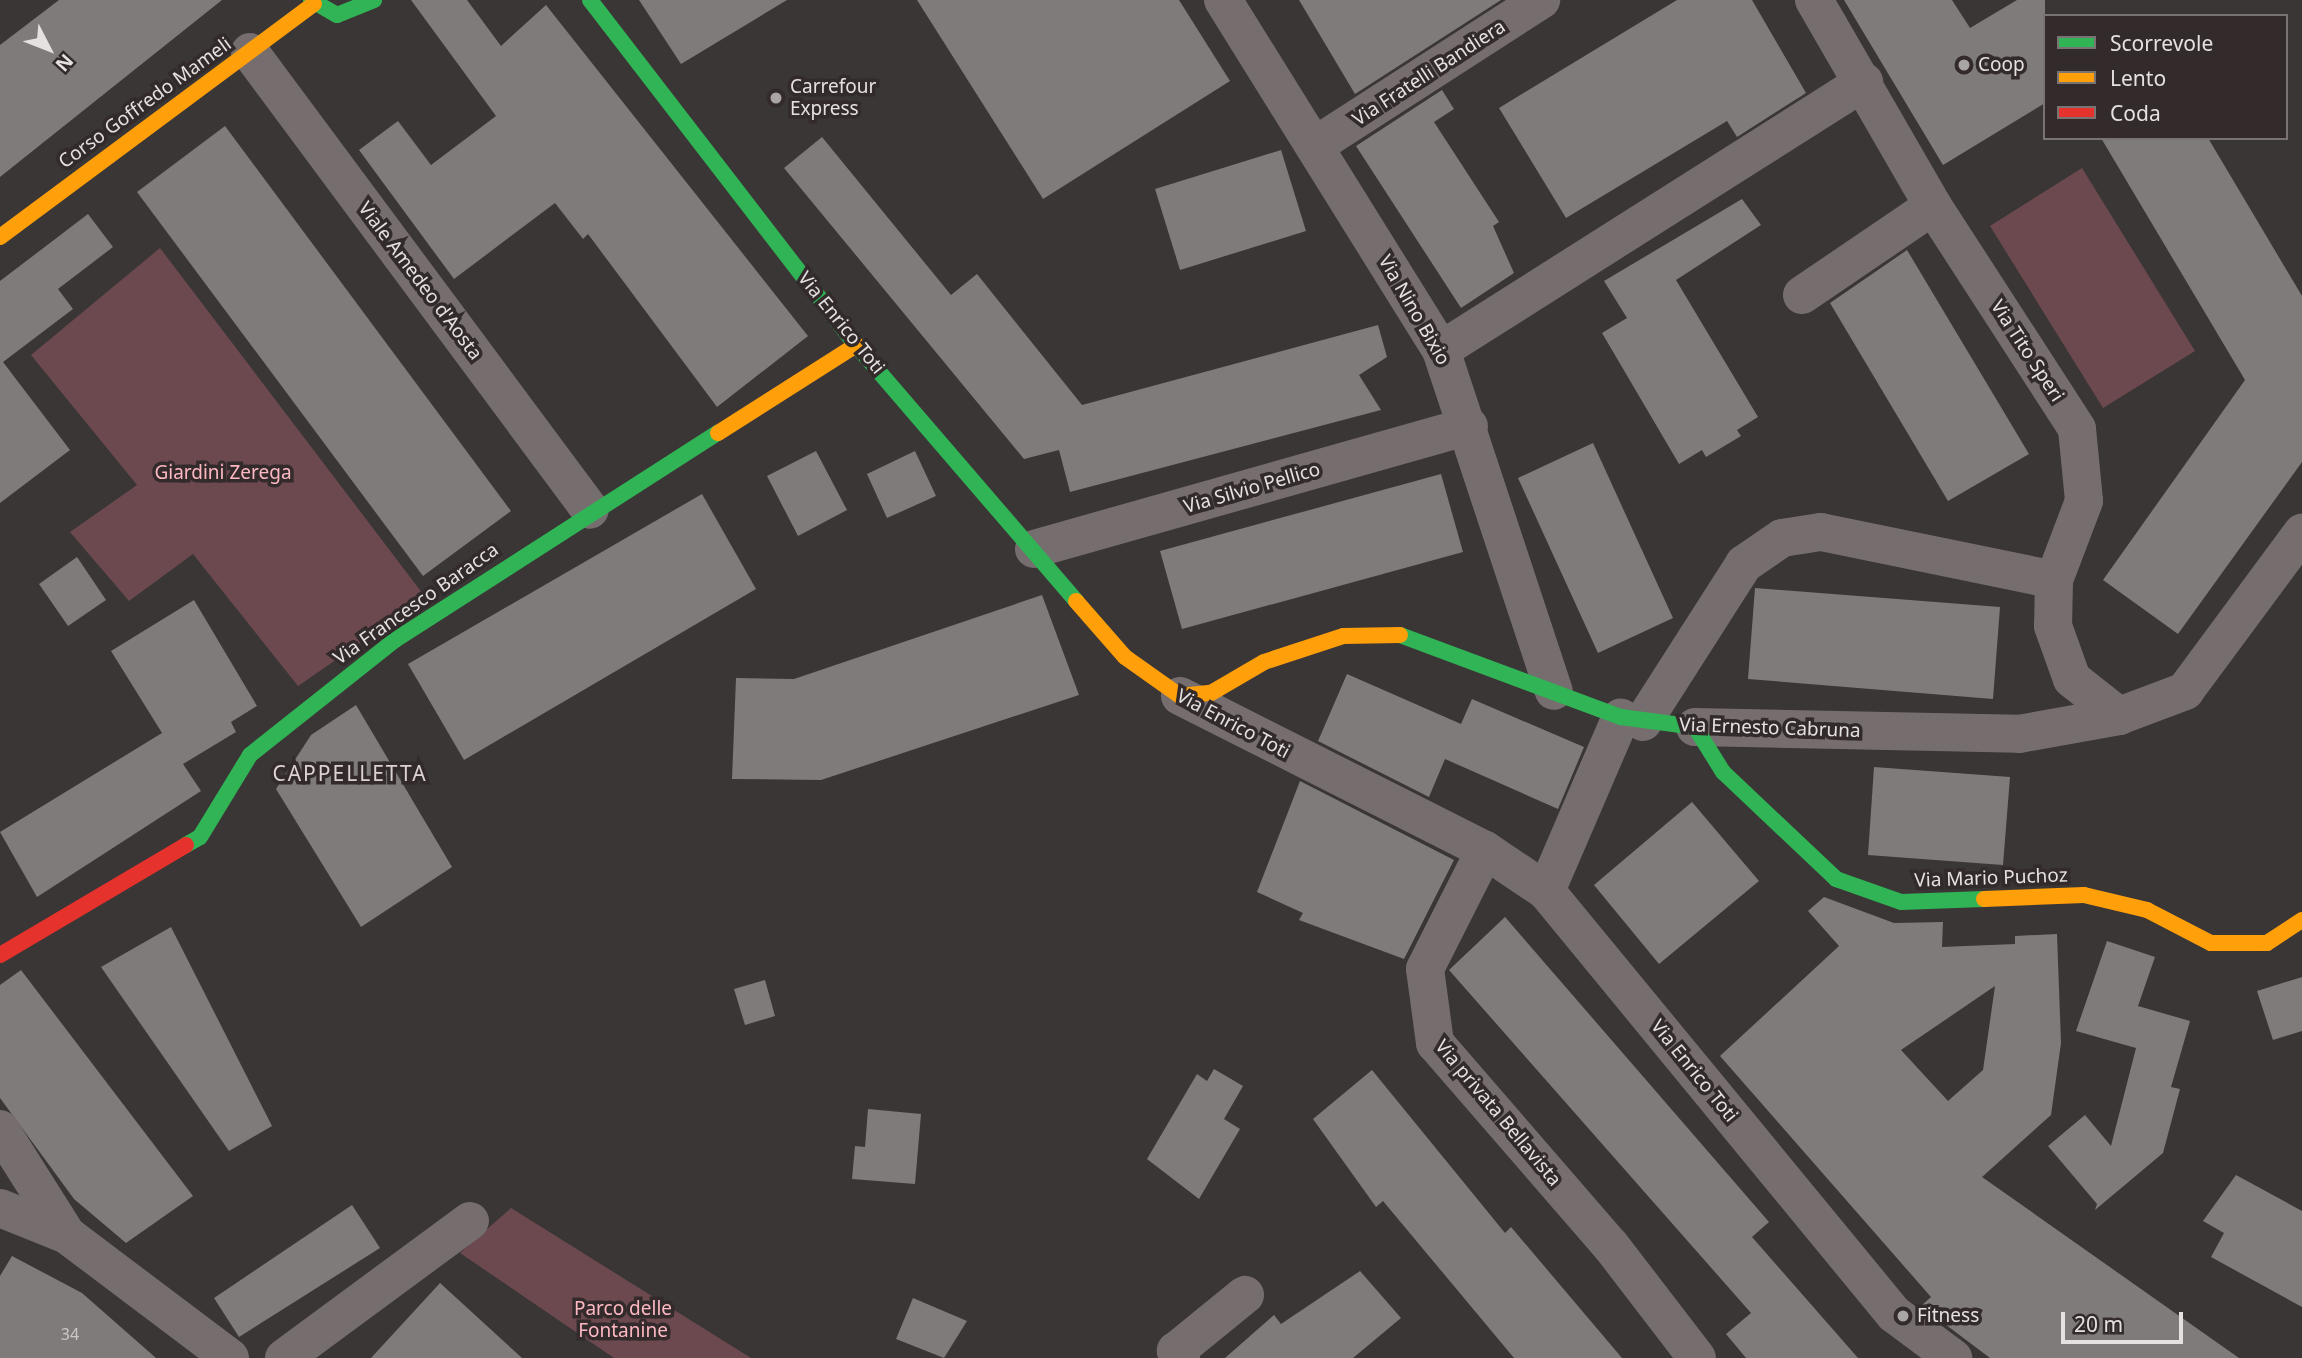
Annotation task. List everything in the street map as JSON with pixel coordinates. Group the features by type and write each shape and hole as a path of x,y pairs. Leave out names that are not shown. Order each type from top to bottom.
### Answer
{"street":[{"path":"312,2 350,14 374,0"},
{"name":"Via Enrico Toti","path":"590,0 856,345 1125,657 1180,696 1485,850 1546,891 1894,1314 1953,1358"},
{"name":"Via Nino Bixio","path":"1223,0 1316,145 1441,350 1469,426 1554,691"},
{"name":"Via Fratelli Bandiera","path":"1316,145 1541,0"},
{"name":"Via Tito Speri","path":"1814,0 1864,82 1933,206 2077,429 2084,501 2054,580 2053,626 2072,679 2119,716"},
{"name":"Corso Goffredo Mameli","path":"0,237 250,52 312,2"},
{"name":"Viale Amedeo d'Aosta","path":"250,52 590,510"},
{"path":"1441,350 1864,82"},
{"path":"1802,295 1933,206"},
{"name":"Via Francesco Baracca","path":"2,950 200,838 250,755 394,640 590,510 856,345"},
{"name":"Via Silvio Pellico","path":"1034,550 1469,426"},
{"path":"1546,891 1632,720 1744,564 1783,538 1821,532 2054,580"},
{"name":"Via Ernesto Cabruna","path":"1180,696 1211,693 1264,662 1343,636 1397,634 1632,720 1695,727 2019,734 2119,716 2185,691 2302,533"},
{"name":"Via Mario Puchoz","path":"1695,727 1723,772 1836,879 1900,902 2084,895 2147,910 2211,943 2267,943 2302,920"},
{"name":"Via privata Bellavista","path":"1485,850 1425,969 1435,1043 1611,1246 1697,1358"},
{"path":"0,1129 67,1236"},
{"path":"0,1208 67,1236 230,1358"},
{"path":"284,1358 470,1221"},
{"path":"1181,1358 1176,1351 1245,1294"}],"green space":[{"path":"2082,168 2195,351 2103,408 1990,226"},
{"name":"Giardini Zerega","path":"160,248 426,598 298,686 193,554 129,601 70,532 137,485 31,355"},
{"name":"Parco delle Fontanine","path":"511,1208 751,1358 614,1358 460,1253"}],"building":[{"path":"59,0 222,0 0,177 0,45"},
{"path":"411,0 467,0 501,46 546,5 808,336 717,407 588,234 583,239 555,203 454,279 359,150 398,121 431,165 496,116"},
{"path":"639,0 787,0 681,64"},
{"path":"917,0 1179,0 1230,81 1043,199"},
{"path":"1299,0 1501,0 1355,94"},
{"path":"1677,0 1752,0 1806,93 1737,137 1727,121 1566,218 1499,108"},
{"name":"Coop","path":"1844,0 1952,0 1970,28 2017,0 2045,0 2043,104 1943,165"},
{"path":"1442,90 1454,109 1434,122 1499,222 1493,226 1514,273 1461,308 1356,146"},
{"path":"225,126 511,511 423,576 137,192"},
{"path":"822,137 951,295 977,274 1082,405 1378,325 1387,357 1359,375 1381,410 1070,492 1059,450 1024,459 784,168"},
{"path":"2102,140 2209,140 2302,296 2302,462 2178,634 2103,580 2245,380"},
{"path":"1281,150 1306,231 1180,270 1155,189"},
{"path":"1742,199 1761,225 1676,280 1758,417 1737,430 1741,436 1706,457 1702,450 1679,464 1602,333 1627,318 1604,281"},
{"path":"88,214 113,247 58,289 73,309 3,362 70,450 0,503 0,281"},
{"path":"1907,250 2029,454 1948,501 1830,303"},
{"path":"1593,443 1673,618 1598,653 1518,478"},
{"path":"816,451 847,510 798,536 767,476"},
{"path":"915,451 936,496 887,518 867,474"},
{"path":"1441,474 1463,552 1182,629 1160,551"},
{"path":"702,494 756,589 464,760 408,664"},
{"path":"77,557 106,600 68,626 39,584"},
{"path":"1755,588 2000,607 1993,699 1748,679"},
{"path":"1042,595 1079,695 821,780 732,779 736,678 794,679"},
{"path":"194,600 257,706 231,722 236,732 183,764 201,791 37,897 0,832 162,733 111,651"},
{"path":"1347,674 1461,724 1472,699 1584,747 1558,809 1445,759 1429,797 1318,741"},
{"path":"356,705 452,867 361,927 276,789 311,735"},
{"path":"1874,767 2010,777 2003,865 1868,855"},
{"path":"1300,781 1454,860 1404,959 1299,920 1303,913 1257,892"},
{"path":"1692,802 1759,881 1659,964 1594,885"},
{"path":"1824,897 1894,923 1943,922 1942,947 2015,944 2015,936 2057,934 2061,1043 2051,1115 1982,1177 2239,1358 1990,1358 1921,1306 1931,1297 1720,1056 1839,946 1808,911","holes":["1995,986 1983,1070 1948,1101 1901,1050"]},
{"path":"1505,917 1769,1222 1752,1237 1858,1358 1746,1358 1726,1334 1751,1313 1449,970"},
{"path":"171,927 272,1126 229,1151 101,967"},
{"path":"2107,941 2155,957 2138,1006 2190,1021 2171,1087 2180,1089 2163,1153 2095,1210 2097,1204 2048,1146 2085,1115 2111,1146 2136,1048 2076,1031"},
{"path":"21,970 193,1196 126,1243 74,1199 0,1098 0,985"},
{"path":"2302,977 2302,1031 2273,1040 2257,991"},
{"path":"765,980 775,1016 745,1025 734,989"},
{"path":"1214,1069 1243,1086 1224,1119 1240,1129 1199,1199 1147,1159 1197,1074 1207,1081"},
{"path":"1372,1070 1505,1233 1511,1227 1622,1358 1514,1358 1383,1201 1376,1207 1313,1119"},
{"path":"868,1109 921,1114 915,1184 852,1179 855,1146 865,1147"},
{"path":"2236,1175 2302,1211 2302,1307 2211,1257 2224,1233 2203,1221"},
{"path":"352,1205 380,1248 239,1337 214,1298"},
{"path":"12,1256 82,1293 156,1358 0,1358 0,1276"},
{"path":"1360,1271 1401,1318 1353,1358 1225,1358 1274,1315 1281,1324"},
{"path":"440,1283 522,1358 371,1358"},
{"path":"913,1298 967,1321 944,1358 896,1339"}],"traffic: fast":[{"path":"311,0 337,15 374,0"},
{"path":"590,0 856,345 1076,601"},
{"path":"186,845 200,837 250,755 395,640 718,433"},
{"path":"1400,635 1621,717 1695,727 1723,772 1836,879 1901,902 1984,899"}],"traffic: slow":[{"path":"0,237 314,4"},
{"path":"718,433 856,345"},
{"path":"1076,601 1125,657 1180,696 1211,693 1264,662 1343,636 1400,635"},
{"path":"1984,899 2084,895 2147,910 2211,943 2267,943 2302,920"}],"traffic: jam":[{"path":"0,955 186,845"}],"place":[{"name":"Coop","path":"1964,65"},
{"name":"Carrefour Express","path":"776,98"},
{"name":"Fitness","path":"1903,1316"}],"district":[{"name":"CAPPELLETTA","path":"350,773"}]}
